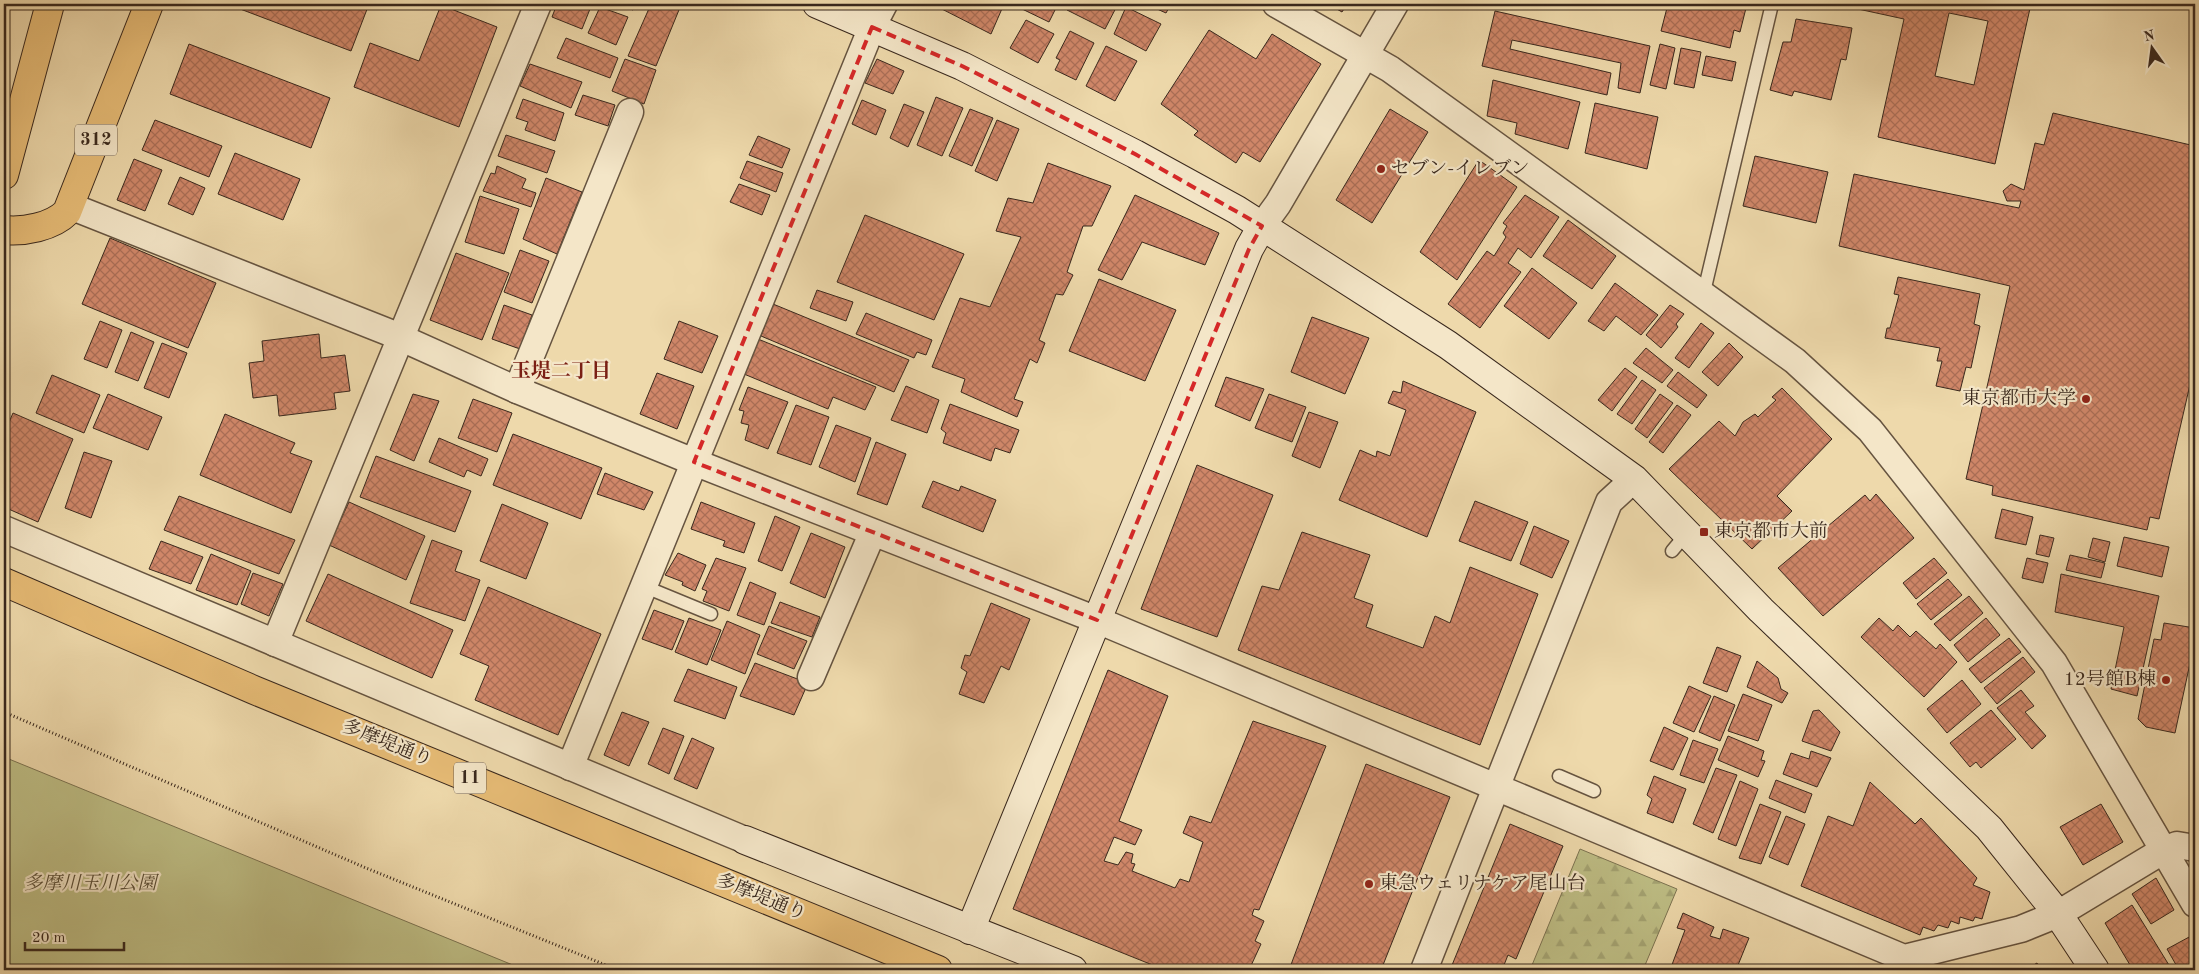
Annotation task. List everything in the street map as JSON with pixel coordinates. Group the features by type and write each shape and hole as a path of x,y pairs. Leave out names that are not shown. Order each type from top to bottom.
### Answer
{"main road":[{"path":"4,175 50,4"},
{"name":"312","path":"4,230 25,230 59,220 70,206 149,4"},
{"name":"多摩堤通り","path":"4,582 254,690 938,970"}],"street":[{"path":"275,643 538,4"},
{"path":"817,4 878,16 962,66 1135,154 1262,226 1448,345 1634,479 1679,542 1761,610 1989,828 2058,914 2095,970"},
{"path":"1276,4 1390,69 1703,297 1795,361 1870,430 2054,663 2195,904"},
{"path":"970,930 1249,249 1262,226 1278,204 1395,4"},
{"path":"570,767 878,16"},
{"path":"518,390 630,112"},
{"path":"70,206 401,338 518,390 872,534 1097,620 1900,964 2021,929 2058,914 2164,850 2177,845 2195,848"},
{"path":"1424,970 1497,790 1609,502 1634,479"},
{"path":"4,529 745,840 1073,970"},
{"path":"811,677 872,534"}],"lane":[{"path":"1703,297 1772,4"},
{"path":"643,586 711,614"},
{"path":"1559,776 1594,790"}],"path":[{"path":"4,712 366,868 618,970"}],"highlighted area":[{"path":"872,27 962,66 1135,154 1262,226 1249,249 1097,620 694,462"}],"green space":[{"name":"多摩川玉川公園","path":"4,757 525,970 4,970"},
{"path":"1580,849 1677,889 1643,970 1530,970"}],"building":[{"path":"227,4 369,4 351,51"},
{"path":"557,4 592,4 582,29 552,17"},
{"path":"617,4 636,4 633,10"},
{"path":"651,4 681,5 656,66 628,56"},
{"path":"932,4 1004,4 991,34"},
{"path":"1022,4 1058,4 1049,22 1020,8"},
{"path":"1069,4 1118,4 1105,29 1067,10"},
{"path":"1146,4 1171,4 1166,13"},
{"path":"1328,4 1347,4 1342,12"},
{"path":"1668,4 1747,4 1740,32 1734,30 1730,48 1661,31"},
{"path":"1835,4 2031,4 1995,164 1878,137 1904,19","holes":["1949,13 1988,21 1974,85 1935,76"]},
{"path":"441,5 497,27 459,127 354,87 370,43 419,61"},
{"path":"600,7 628,17 616,45 588,33"},
{"path":"1126,7 1161,24 1146,51 1114,34"},
{"path":"1495,11 1650,46 1640,93 1618,88 1621,63 1512,40 1510,49 1611,73 1607,95 1482,66"},
{"path":"1796,19 1852,28 1846,60 1841,59 1831,100 1794,91 1792,96 1770,90 1783,42 1791,42"},
{"path":"1026,20 1054,34 1038,63 1010,48"},
{"path":"1209,30 1256,59 1272,34 1321,64 1260,162 1243,152 1236,163 1194,135 1198,131 1161,104"},
{"path":"1070,31 1094,43 1076,80 1055,70 1060,60 1056,58"},
{"path":"566,38 618,58 610,78 557,58"},
{"path":"189,44 330,98 311,148 170,94"},
{"path":"1660,44 1675,48 1666,89 1650,85"},
{"path":"1106,46 1137,61 1115,101 1086,86"},
{"path":"1681,48 1701,52 1694,88 1674,84"},
{"path":"1706,56 1736,62 1732,81 1702,75"},
{"path":"625,59 656,70 644,104 612,91"},
{"path":"877,59 904,71 893,94 865,83"},
{"path":"530,64 582,82 571,108 520,86"},
{"path":"1493,80 1580,102 1568,149 1515,134 1517,123 1487,116"},
{"path":"583,95 615,105 608,126 575,115"},
{"path":"936,97 963,108 942,156 917,145"},
{"path":"523,99 564,113 555,141 525,130 528,122 516,118"},
{"path":"862,100 886,110 876,135 852,124"},
{"path":"1595,103 1658,117 1647,169 1585,153"},
{"path":"904,104 924,112 908,147 890,138"},
{"path":"970,109 993,118 972,166 949,156"},
{"path":"1390,109 1428,132 1372,223 1336,200"},
{"path":"2053,113 2195,146 2195,363 2159,519 2150,517 2147,530 1992,495 1993,486 1966,479 2010,286 1839,246 1854,174 2019,208 2021,201 2007,201 2003,191 2011,184 2024,190 2035,143 2044,145"},
{"path":"155,120 222,146 209,177 142,150"},
{"path":"997,120 1019,129 997,181 975,171"},
{"path":"506,135 555,151 547,173 498,156"},
{"path":"758,136 790,149 782,168 749,155"},
{"path":"235,153 300,179 283,220 218,194"},
{"path":"1755,156 1828,172 1816,223 1743,206"},
{"path":"134,159 162,170 145,211 117,200"},
{"path":"1479,160 1517,187 1457,280 1420,252"},
{"path":"747,161 783,173 776,192 740,178"},
{"path":"1048,163 1111,186 1092,226 1083,226 1067,272 1073,275 1063,295 1056,294 1039,340 1045,343 1037,363 1030,359 1014,399 1023,402 1017,417 961,392 965,379 932,367 960,298 990,307 1021,237 996,231 1008,198 1033,203"},
{"path":"497,166 526,179 522,188 536,193 531,207 483,191 491,173 495,174"},
{"path":"180,177 205,188 193,215 168,204"},
{"path":"546,178 582,192 557,254 523,239"},
{"path":"739,184 770,195 762,215 730,202"},
{"path":"1135,195 1219,233 1205,265 1142,242 1122,280 1098,270"},
{"path":"1525,195 1559,217 1531,258 1518,248 1508,263 1521,272 1480,328 1448,304 1487,251 1494,256 1506,237 1503,233 1507,226 1503,223"},
{"path":"480,196 519,209 504,254 465,242"},
{"path":"865,215 964,254 934,320 837,282"},
{"path":"1568,220 1616,256 1592,289 1543,256"},
{"path":"110,238 216,283 188,348 82,304"},
{"path":"520,250 549,261 532,303 504,292"},
{"path":"456,253 509,273 482,340 430,320"},
{"path":"1532,268 1577,303 1549,339 1504,306"},
{"path":"1898,277 1980,294 1974,324 1980,326 1971,368 1966,367 1960,391 1936,386 1942,361 1937,361 1940,348 1885,338 1887,328 1890,328 1899,295 1894,294"},
{"path":"1099,279 1176,310 1145,381 1069,351"},
{"path":"1615,283 1658,315 1641,335 1616,316 1604,331 1588,321"},
{"path":"817,290 853,302 846,321 810,308"},
{"path":"773,304 909,360 894,392 761,336"},
{"path":"504,305 532,315 520,349 492,339"},
{"path":"1670,305 1684,314 1676,324 1678,327 1661,348 1646,335"},
{"path":"866,313 932,340 926,355 917,352 914,358 856,334"},
{"path":"1312,317 1369,338 1345,394 1291,372"},
{"path":"100,321 122,330 107,368 84,359"},
{"path":"679,321 718,336 702,373 664,359"},
{"path":"1701,323 1714,333 1689,368 1675,358"},
{"path":"131,332 154,342 138,381 115,372"},
{"path":"319,334 321,358 345,355 350,391 334,393 336,409 279,416 277,395 253,398 249,363 264,361 262,341"},
{"path":"758,339 876,387 865,410 833,397 828,409 744,374"},
{"path":"162,343 187,353 169,398 144,388"},
{"path":"1729,343 1743,357 1718,386 1702,372"},
{"path":"1646,348 1673,370 1662,383 1633,363"},
{"path":"1625,368 1637,377 1612,411 1598,400"},
{"path":"1678,372 1707,395 1697,408 1667,386"},
{"path":"657,373 694,386 677,429 640,414"},
{"path":"52,375 100,395 84,433 36,413"},
{"path":"1226,377 1264,389 1250,421 1215,406"},
{"path":"1642,380 1656,390 1632,424 1617,414"},
{"path":"1403,381 1476,412 1427,537 1339,500 1360,450 1376,457 1377,451 1390,456 1406,410 1388,403 1393,391 1401,393"},
{"path":"906,386 939,400 927,433 891,420"},
{"path":"748,387 788,402 768,449 745,440 749,425 741,423 744,411 739,410"},
{"path":"1782,388 1832,439 1777,496 1792,511 1752,549 1669,469 1719,421 1735,436 1743,422 1755,414 1758,417 1776,400 1772,397"},
{"path":"108,394 162,417 148,450 93,428"},
{"path":"413,394 439,401 414,461 390,450"},
{"path":"1269,394 1306,407 1292,442 1255,428"},
{"path":"1660,394 1673,403 1647,438 1635,429"},
{"path":"473,399 512,413 497,452 458,438"},
{"path":"950,404 1019,430 1010,453 995,448 991,461 943,443 946,433 941,429"},
{"path":"796,405 829,417 811,465 777,453"},
{"path":"1677,405 1691,415 1663,453 1649,442"},
{"path":"1309,412 1338,422 1320,468 1292,456"},
{"path":"13,413 73,439 38,522 4,507 4,434"},
{"path":"225,414 295,443 290,453 312,461 291,513 200,475"},
{"path":"836,425 871,438 855,482 819,467"},
{"path":"513,434 602,468 581,519 493,485"},
{"path":"439,438 488,459 481,476 467,470 464,477 429,462"},
{"path":"876,442 906,454 887,505 857,494"},
{"path":"84,452 112,461 91,518 65,508"},
{"path":"376,456 471,491 455,532 360,497"},
{"path":"1197,465 1273,495 1217,637 1141,609"},
{"path":"605,473 653,492 644,510 597,494"},
{"path":"933,481 959,491 961,486 996,500 983,532 922,507"},
{"path":"1876,494 1914,538 1823,616 1778,568 1865,495 1870,501"},
{"path":"179,496 295,540 279,574 164,530"},
{"path":"1475,501 1528,522 1511,561 1459,541"},
{"path":"349,502 425,536 406,580 329,545"},
{"path":"701,502 755,523 744,553 723,546 725,541 691,529"},
{"path":"502,504 548,523 526,579 480,561"},
{"path":"2002,509 2033,517 2026,545 1995,538"},
{"path":"775,516 800,527 782,571 758,561"},
{"path":"1534,526 1569,541 1552,578 1520,564"},
{"path":"1302,532 1370,555 1354,598 1373,605 1366,627 1423,648 1435,616 1450,623 1470,567 1538,594 1480,745 1238,650 1262,586 1279,590"},
{"path":"811,533 845,547 825,598 790,583"},
{"path":"2040,535 2054,538 2049,557 2036,554"},
{"path":"2124,537 2169,547 2162,577 2117,566"},
{"path":"2093,538 2110,542 2105,562 2088,557"},
{"path":"432,540 462,551 455,571 480,580 465,621 410,603"},
{"path":"161,541 203,557 191,584 149,569"},
{"path":"678,553 706,565 695,591 682,585 683,582 665,575"},
{"path":"211,554 251,571 237,605 196,590"},
{"path":"2070,555 2105,563 2101,578 2066,570"},
{"path":"716,558 746,568 729,611 703,601 707,591 702,589"},
{"path":"1934,558 1947,573 1916,599 1903,583"},
{"path":"2027,558 2048,563 2043,583 2022,578"},
{"path":"253,573 283,584 269,616 241,604"},
{"path":"328,574 453,630 432,678 306,621"},
{"path":"2061,574 2159,596 2137,696 2111,689 2124,627 2055,612"},
{"path":"1948,579 1962,595 1931,620 1917,604"},
{"path":"750,582 776,593 764,625 737,615"},
{"path":"488,587 601,634 558,735 475,700 489,666 460,654"},
{"path":"1969,596 1983,613 1950,641 1934,624"},
{"path":"780,602 820,617 812,637 771,623"},
{"path":"991,603 1030,619 1009,670 1001,666 984,703 959,694 967,672 961,668 965,655 970,656"},
{"path":"654,610 684,621 672,650 642,639"},
{"path":"689,618 721,630 707,665 675,652"},
{"path":"1879,618 1893,631 1898,625 1910,637 1916,631 1936,649 1940,644 1957,662 1924,697 1861,637"},
{"path":"1986,618 2000,635 1968,662 1954,645"},
{"path":"727,621 760,635 745,674 711,660"},
{"name":"12号館B棟","path":"2164,623 2195,628 2195,640 2175,733 2146,727 2138,719 2154,639 2161,640"},
{"path":"769,626 807,641 794,669 757,654"},
{"path":"2009,638 2021,652 1981,683 1969,669"},
{"path":"1717,647 1741,656 1727,692 1703,683"},
{"path":"2023,657 2035,672 1997,704 1984,688"},
{"path":"1757,661 1778,678 1781,689 1788,693 1782,703 1747,687"},
{"path":"755,663 808,683 794,715 740,696"},
{"path":"688,669 737,687 725,719 674,701"},
{"path":"1108,670 1168,696 1119,821 1142,830 1135,845 1114,837 1104,861 1118,865 1126,852 1133,854 1131,863 1135,864 1132,871 1175,888 1180,879 1189,882 1203,842 1183,833 1190,816 1211,823 1253,721 1326,746 1259,910 1254,909 1252,915 1264,921 1255,941 1261,944 1249,970 1165,970 1013,909"},
{"path":"1962,680 1981,704 1947,733 1927,709"},
{"path":"1689,686 1711,696 1694,732 1673,723"},
{"path":"2021,690 2034,706 2025,712 2046,736 2032,749 1997,708"},
{"path":"1743,694 1772,705 1758,741 1728,731"},
{"path":"1714,696 1735,705 1720,741 1699,732"},
{"path":"1819,710 1840,732 1831,751 1802,741 1813,711"},
{"path":"1991,710 2016,739 1981,768 1976,762 1970,767 1950,743"},
{"path":"622,712 649,722 629,766 604,755"},
{"path":"1664,727 1688,738 1673,770 1650,761"},
{"path":"663,728 684,736 669,774 648,764"},
{"path":"1728,736 1764,751 1761,760 1765,761 1758,777 1718,760"},
{"path":"692,738 714,748 697,789 674,779"},
{"path":"1693,740 1718,749 1704,783 1680,775"},
{"path":"1811,751 1831,758 1817,787 1783,774 1791,753 1809,759"},
{"name":"東急ウェリナケア尾山台","path":"1366,764 1450,797 1381,970 1289,970"},
{"path":"1716,768 1737,775 1713,833 1693,824"},
{"path":"1654,776 1686,789 1673,823 1647,813 1652,799 1647,795"},
{"path":"1776,780 1812,794 1805,813 1769,798"},
{"path":"1740,781 1758,789 1736,846 1718,839"},
{"path":"1870,782 1915,824 1921,818 1977,878 1973,885 1990,892 1982,919 1975,917 1973,921 1960,917 1959,924 1951,921 1948,928 1938,925 1934,931 1923,927 1920,935 1801,886 1828,816 1853,826"},
{"path":"1760,804 1781,812 1761,864 1739,858"},
{"path":"2101,804 2123,842 2083,865 2060,827"},
{"path":"1786,816 1805,824 1788,865 1769,857"},
{"path":"1510,824 1563,846 1516,959 1508,955 1502,970 1450,970"},
{"path":"2156,878 2174,910 2151,924 2132,894"},
{"path":"2132,905 2172,970 2133,970 2105,923"},
{"path":"1683,913 1714,927 1710,936 1720,939 1723,929 1749,938 1736,970 1670,970 1685,930 1677,928"},
{"path":"2191,936 2195,945 2195,970 2179,970 2167,949"},
{"path":"2037,963 2041,970 2025,970"}],"place":[{"name":"セブン-イレブン","path":"1381,169"},
{"name":"東京都市大学","path":"2086,399"},
{"name":"東京都市大前","path":"1704,532"},
{"name":"12号館B棟","path":"2166,680"},
{"name":"東急ウェリナケア尾山台","path":"1369,884"}],"district":[{"name":"玉堤二丁目","path":"561,372"}]}
